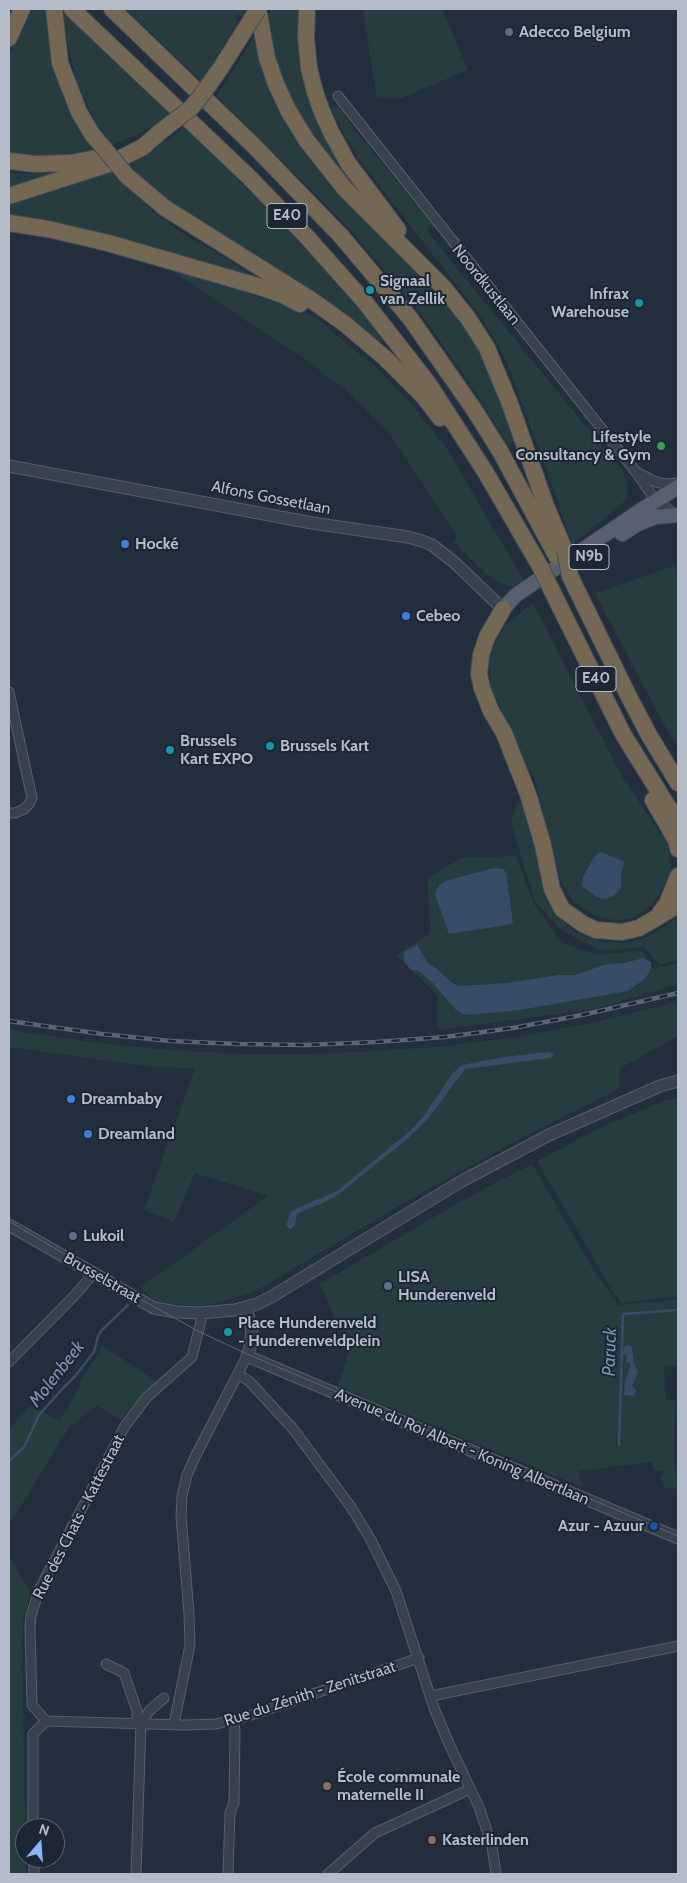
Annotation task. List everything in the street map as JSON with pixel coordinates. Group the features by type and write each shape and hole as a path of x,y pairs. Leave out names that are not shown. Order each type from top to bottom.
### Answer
{"highway":[{"path":"9,38 22,9"},
{"path":"54,9 60,63 80,112 92,134 127,176 165,208 310,299 345,324 385,358 424,397 446,424 463,437"},
{"name":"E40","path":"72,9 249,177 307,237 364,301 428,382 520,530 623,734 678,819"},
{"name":"E40","path":"112,9 255,147 341,236 410,318 473,408 561,554 632,704 678,783"},
{"path":"258,9 267,58 276,84 288,110 307,141 345,189 444,288 468,318 487,348 510,404 561,554"},
{"path":"9,196 109,164 143,147 190,108 201,96 219,72 258,9"},
{"path":"307,9 306,38 309,68 315,92 330,132 348,163 379,207 433,270 444,288"},
{"path":"9,161 35,164 70,163 96,159 117,152 160,132"},
{"path":"9,223 48,228 257,286 283,295 310,308 333,324 345,324"},
{"path":"503,609 487,637 481,655 479,674 491,711 504,733 528,794 543,845 552,889 562,909 583,924 596,930 622,932 639,928 678,905"},
{"path":"644,768 654,803 677,842 678,849"},
{"path":"655,919 667,904 678,876"}],"main road":[{"name":"N9b","path":"503,609 516,596 655,500 678,487"},
{"name":"N9b","path":"503,609 525,601 636,525 655,517 677,515"}],"street":[{"name":"Noordkustlaan","path":"338,96 636,472 655,500"},
{"name":"Alfons Gossetlaan","path":"9,466 302,522 408,537 422,541 454,562 503,609"},
{"path":"636,472 656,482 666,484 678,483"},
{"path":"655,500 677,515"},
{"path":"9,692 32,798 24,809 15,813 9,813"},
{"name":"Brusselstraat","path":"9,1224 154,1308 176,1312 200,1313 246,1308 271,1298 460,1182 549,1135 660,1086 678,1081"},
{"path":"9,1362 93,1274"},
{"path":"174,1724 190,1645 181,1516 182,1496 191,1466 250,1348 252,1329 246,1308"},
{"name":"Rue des Chats - Kattestraat","path":"46,1721 32,1706 30,1628 39,1590 125,1426 147,1397 192,1358 201,1321 200,1313"},
{"name":"Avenue du Roi Albert - Koning Albertlaan","path":"246,1356 678,1538"},
{"path":"238,1374 250,1382 279,1412 351,1507 371,1540 396,1591 450,1746 486,1826 492,1846 496,1874"},
{"path":"431,1696 678,1646"},
{"name":"Rue du Zénith - Zenitstraat","path":"46,1721 216,1724 233,1721 419,1658"},
{"path":"106,1664 124,1673 137,1711 137,1718 141,1724"},
{"path":"136,1874 141,1724 149,1711 164,1698"},
{"path":"33,1818 33,1734 46,1721"},
{"path":"228,1874 230,1813 234,1803 235,1730 233,1721"},
{"path":"328,1874 375,1833 470,1788"}],"green space":[{"path":"32,9 48,9 96,151 57,156 9,154 9,55"},
{"path":"63,9 170,114 142,132 112,145 97,124 78,86 66,38"},
{"path":"126,9 247,9 242,17 238,14 234,18 239,22 201,81"},
{"path":"271,9 301,9 301,51 377,213 350,184 311,134 294,104 275,61 267,16"},
{"path":"363,9 442,9 468,70 399,99 377,98"},
{"path":"256,33 281,105 449,302 487,363 517,440 508,445 466,378 421,314 346,225 217,96"},
{"path":"338,106 358,134 433,225 426,230 623,472 628,490 626,500 572,545 507,363 498,345 479,314 358,158 330,109"},
{"path":"185,127 267,208 319,263 384,339 380,344 169,202 127,163 169,139"},
{"path":"110,168 157,215 198,244 202,244 259,279 9,219 9,201"},
{"path":"9,172 27,174 70,172 9,192"},
{"path":"171,270 286,305 316,318 380,371 414,407 447,449 525,582 514,587 500,583 487,574 453,542 457,536 388,431 346,390 298,354"},
{"path":"674,566 678,572 678,747 663,723 595,593"},
{"path":"533,603 621,775 668,845 671,875 652,905 632,919 613,920 594,915 575,903 564,887 559,875 536,784 491,688 489,655 505,626"},
{"path":"523,801 539,859 543,893 559,918 576,933 603,942 625,943 648,937 678,917 678,960 660,965 644,947 609,950 596,949 563,931 535,901 511,823 517,804"},
{"path":"516,856 534,904 562,943 597,955 642,951 654,969 678,963 678,984 595,1009 438,1030 437,995 396,955 431,933 427,879 461,858","holes":["503,869 506,872 513,922 508,925 449,934"]},
{"path":"678,1002 678,1036 619,1069 619,1089 521,1138 409,1200 254,1292 206,1306 161,1303 150,1297 141,1287 268,1196 195,1173 174,1222 144,1210 195,1068 154,1067 9,1047 9,1030 100,1043 169,1050 239,1054 377,1051 446,1046 514,1037 583,1025"},
{"path":"678,1098 678,1296 621,1303 537,1161 604,1126 664,1101"},
{"path":"532,1164 593,1269 618,1305 678,1300 678,1365 664,1366 666,1400 675,1400 674,1457 677,1489 664,1488 663,1480 660,1479 664,1471 654,1471 652,1462 578,1471 582,1487 338,1387 349,1351 320,1284 463,1200"},
{"path":"103,1346 156,1381 121,1420 97,1406 70,1426 9,1525 9,1429 31,1405 59,1421 81,1384 80,1382"},
{"path":"9,1555 28,1588 30,1596 23,1621 22,1643 25,1818 15,1818 15,1868 26,1868 26,1874 9,1874"}],"water":[{"path":"600,852 624,863 621,887 615,895 605,899 597,897 582,886 583,877 594,857"},
{"path":"494,868 503,869 506,872 513,923 449,934 435,894 439,885 445,881"},
{"path":"417,945 428,963 452,983 459,986 507,983 558,975 576,975 603,965 625,963 643,958 651,962 651,968 643,980 628,991 520,1010 465,1015 456,1010 433,983 420,972 410,969 404,961 404,952"},
{"path":"548,1052 554,1054 551,1058 465,1069 426,1121 406,1140 335,1197 297,1214 295,1225 291,1229 286,1226 291,1211 337,1191 410,1131 422,1118 453,1073 462,1065 504,1057"},
{"path":"626,1345 632,1346 634,1364 638,1372 632,1386 636,1391 634,1396 624,1395 625,1381 631,1365 626,1361 627,1357 622,1352"}],"waterway":[{"name":"Molenbeek","path":"9,1461 24,1447 39,1415 76,1375 94,1352 101,1331 128,1305"},
{"name":"Paruck","path":"619,1445 623,1314 678,1310"}],"tram line":[{"path":"9,1221 133,1295 198,1331 247,1354 678,1536"}],"railway":[{"path":"9,1021 170,1041 307,1045 445,1037 513,1028 582,1015 678,993"}],"place":[{"name":"Adecco Belgium","path":"509,32"},
{"name":"Signaal van Zellik","path":"370,290"},
{"name":"Infrax Warehouse","path":"639,303"},
{"name":"Lifestyle Consultancy & Gym","path":"661,446"},
{"name":"Hocké","path":"125,544"},
{"name":"Cebeo","path":"406,616"},
{"name":"Brussels Kart","path":"270,746"},
{"name":"Brussels Kart EXPO","path":"170,750"},
{"name":"Dreambaby","path":"71,1099"},
{"name":"Dreamland","path":"88,1134"},
{"name":"Lukoil","path":"73,1236"},
{"name":"LISA Hunderenveld","path":"388,1286"},
{"name":"Place Hunderenveld - Hunderenveldplein","path":"228,1332"},
{"name":"Azur - Azuur","path":"654,1526"},
{"name":"École communale maternelle II","path":"327,1786"},
{"name":"Kasterlinden","path":"432,1840"}]}
